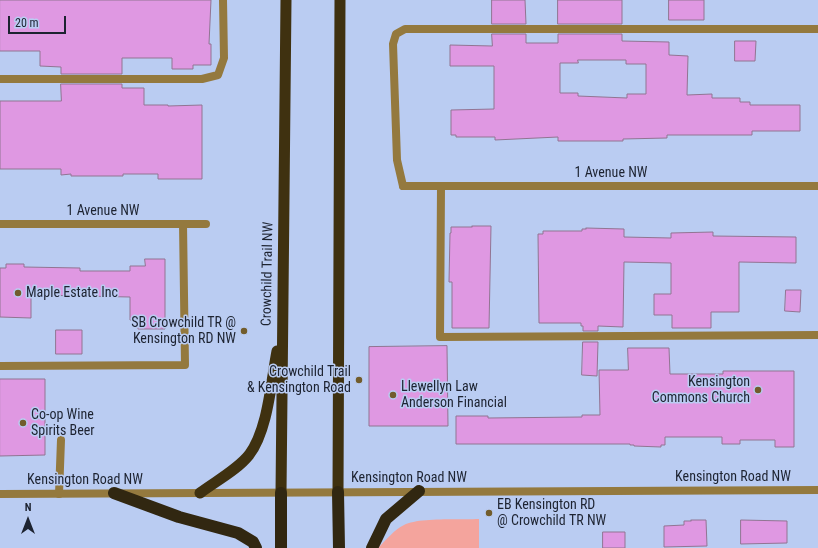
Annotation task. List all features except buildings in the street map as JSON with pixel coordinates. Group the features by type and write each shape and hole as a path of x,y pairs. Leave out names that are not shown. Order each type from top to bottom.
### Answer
{"highway":[{"name":"Crowchild Trail NW","path":"281,548 280,493 286,0"},
{"path":"339,548 340,0"},
{"path":"200,493 237,466 249,455 259,439 264,424 283,313"},
{"path":"372,548 386,520 419,491"},
{"path":"114,493 179,516 238,533 253,542 256,548"}],"street":[{"path":"0,79 202,79 218,75 224,58 223,0"},
{"name":"1 Avenue NW","path":"818,28 405,29 396,34 393,44 397,160 403,186 818,186"},
{"path":"441,187 440,337 818,335"},
{"name":"1 Avenue NW","path":"0,224 206,224"},
{"path":"0,366 185,365 183,224"},
{"path":"59,494 60,440"},
{"name":"Kensington Road NW","path":"0,494 818,490"}],"shaded area":[{"path":"479,519 479,548 378,548 390,535 411,522"}],"place":[{"name":"Maple Estate Inc","path":"18,293"},
{"name":"SB Crowchild TR @ Kensington RD NW","path":"244,331"},
{"name":"Crowchild Trail & Kensington Road","path":"359,380"},
{"name":"Kensington Commons Church","path":"758,390"},
{"name":"Llewellyn Law Anderson Financial","path":"393,395"},
{"name":"Co-op Wine Spirits Beer","path":"23,423"},
{"name":"EB Kensington RD @ Crowchild TR NW","path":"489,513"}]}
